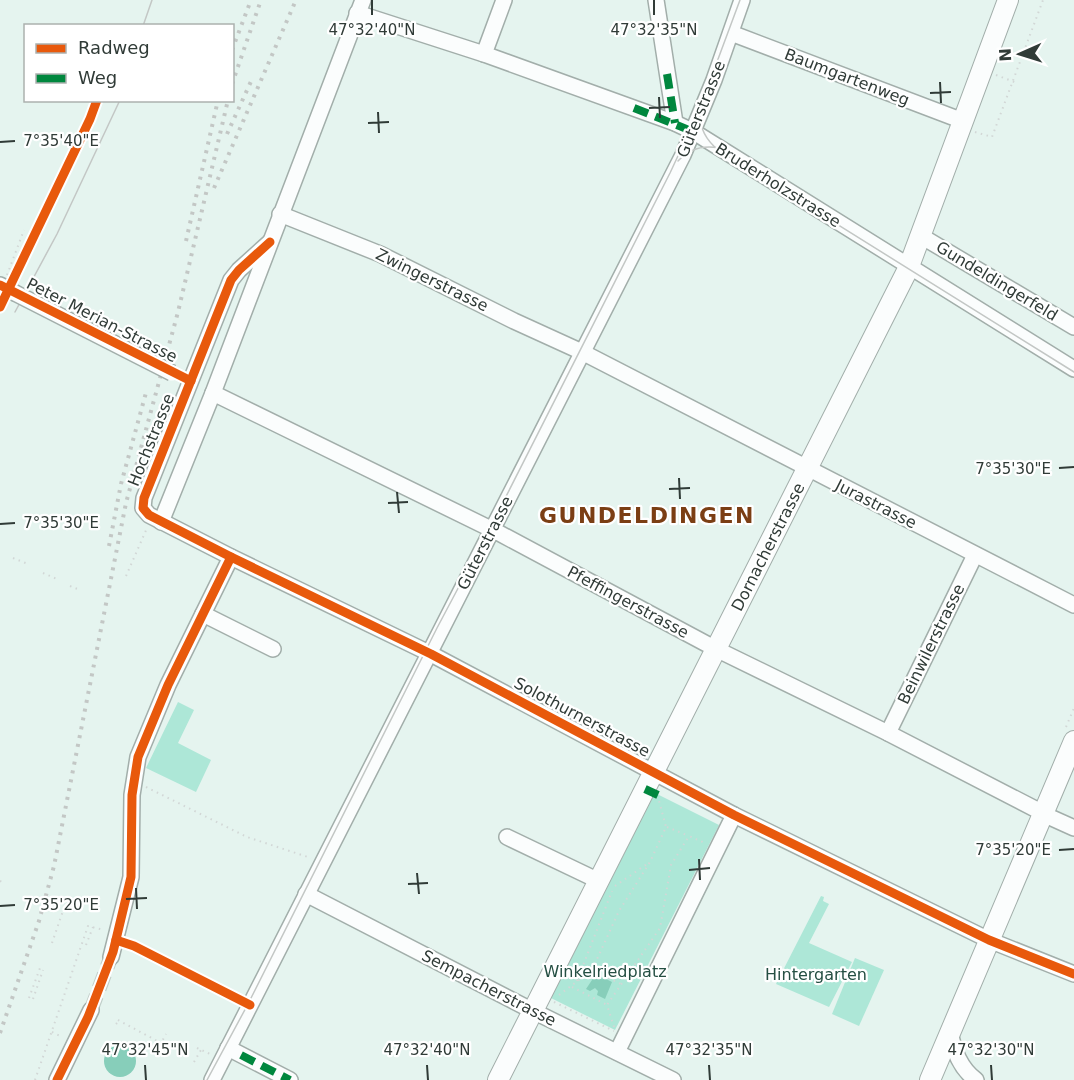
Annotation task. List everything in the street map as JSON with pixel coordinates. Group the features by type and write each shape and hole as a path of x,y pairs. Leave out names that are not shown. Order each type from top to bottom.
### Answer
{"main road":[{"name":"Dornacherstrasse","path":"498,1080 599,881 660,775 716,649 908,267 1005,1"},
{"path":"930,1080 1074,741"}],"street":[{"path":"484,54 504,0"},
{"path":"656,0 675,123"},
{"name":"Güterstrasse","path":"212,1080 694,132 742,0"},
{"name":"Bruderholzstrasse","path":"360,7 694,132 1074,369"},
{"name":"Hochstrasse","path":"270,242 231,280 144,498 143,508 156,519 213,393 360,7"},
{"name":"Baumgartenweg","path":"731,33 962,124"},
{"name":"Zwingerstrasse","path":"280,214 380,254 582,352"},
{"name":"Gundeldingerfeld","path":"921,236 1074,327"},
{"name":"Peter Merian-Strasse","path":"4,283 190,381"},
{"name":"Jurastrasse","path":"582,352 1074,605"},
{"name":"Pfeffingerstrasse","path":"213,393 492,530 716,649 1074,828"},
{"name":"Solothurnerstrasse","path":"156,519 429,653 734,815 989,940 1074,974"},
{"name":"Beinwilerstrasse","path":"888,733 975,555"},
{"path":"111,957 131,877 134,781 138,757 168,685 231,557"},
{"path":"203,614 273,649"},
{"path":"617,1052 734,815"},
{"path":"507,837 599,881"},
{"name":"Sempacherstrasse","path":"306,894 673,1080"},
{"path":"57,1080 91,1010"},
{"path":"950,1032 952,1046 961,1064 976,1080"},
{"path":"228,1048 290,1080"}],"path":[{"path":"962,124 992,137 1043,0"},
{"path":"982,69 1017,83"},
{"path":"4,283 24,230"},
{"path":"4,283 26,253"},
{"path":"126,576 156,519"},
{"path":"13,558 28,564"},
{"path":"43,573 57,579"},
{"path":"70,586 80,590"},
{"path":"571,987 607,1005 615,1032 552,1001 592,970 619,911 650,862 666,827 658,795 660,775"},
{"path":"134,781 247,837 311,858"},
{"path":"666,827 718,849"},
{"path":"607,1005 660,928 672,865 689,836"},
{"path":"577,982 615,885 650,862"},
{"path":"52,943 65,905"},
{"path":"35,1080 88,926 93,927 86,945"},
{"path":"31,998 42,969"},
{"path":"592,970 621,984"},
{"path":"117,1023 161,1044 166,1034"},
{"path":"52,1032 68,1039"},
{"path":"194,1062 201,1050"}],"green space":[{"path":"178,702 194,710 178,743 211,760 196,792 146,768"},
{"name":"Winkelriedplatz","path":"655,793 719,825 615,1030 551,998"},
{"name":"Hintergarten","path":"821,896 824,897 823,901 829,904 809,943 852,962 829,1007 776,984"},
{"path":"855,958 884,970 859,1026 832,1014"}],"shaded area":[{"path":"596,974 612,982 605,999 597,995 598,991 595,988 590,991 586,989"},
{"path":"120,1045 131,1050 136,1061 131,1072 120,1077 109,1072 104,1061 109,1050"}],"tunnel":[{"path":"91,1010 111,957"}],"tram line":[{"path":"144,24 152,0"},
{"path":"207,1080 248,1004 670,173 698,113 740,0"},
{"path":"15,312 57,234 119,102"},
{"path":"700,112 704,133 718,150 1074,372"},
{"path":"678,161 687,153 697,149 719,148"}],"railway":[{"path":"234,45 251,0"},
{"path":"234,78 261,0"},
{"path":"214,188 296,0"},
{"path":"227,134 253,77"},
{"path":"186,241 218,102"},
{"path":"0,1033 39,921 54,866 126,503 178,312 228,102"},
{"path":"109,546 121,484 147,389"}],"marked path":[{"path":"667,74 675,123"},
{"path":"634,108 694,132"},
{"path":"645,789 658,795"},
{"path":"241,1055 290,1080"}],"cycle path":[{"path":"0,307 96,102"},
{"path":"270,242 231,280 144,498 143,508 149,515 431,654 734,815 989,940 1074,974"},
{"path":"0,285 191,381"},
{"path":"57,1080 88,1017 113,952 131,877 132,795 138,757 168,685 231,557"},
{"path":"116,940 134,946 250,1005"}],"district":[{"name":"GUNDELDINGEN","path":"647,515"}]}
